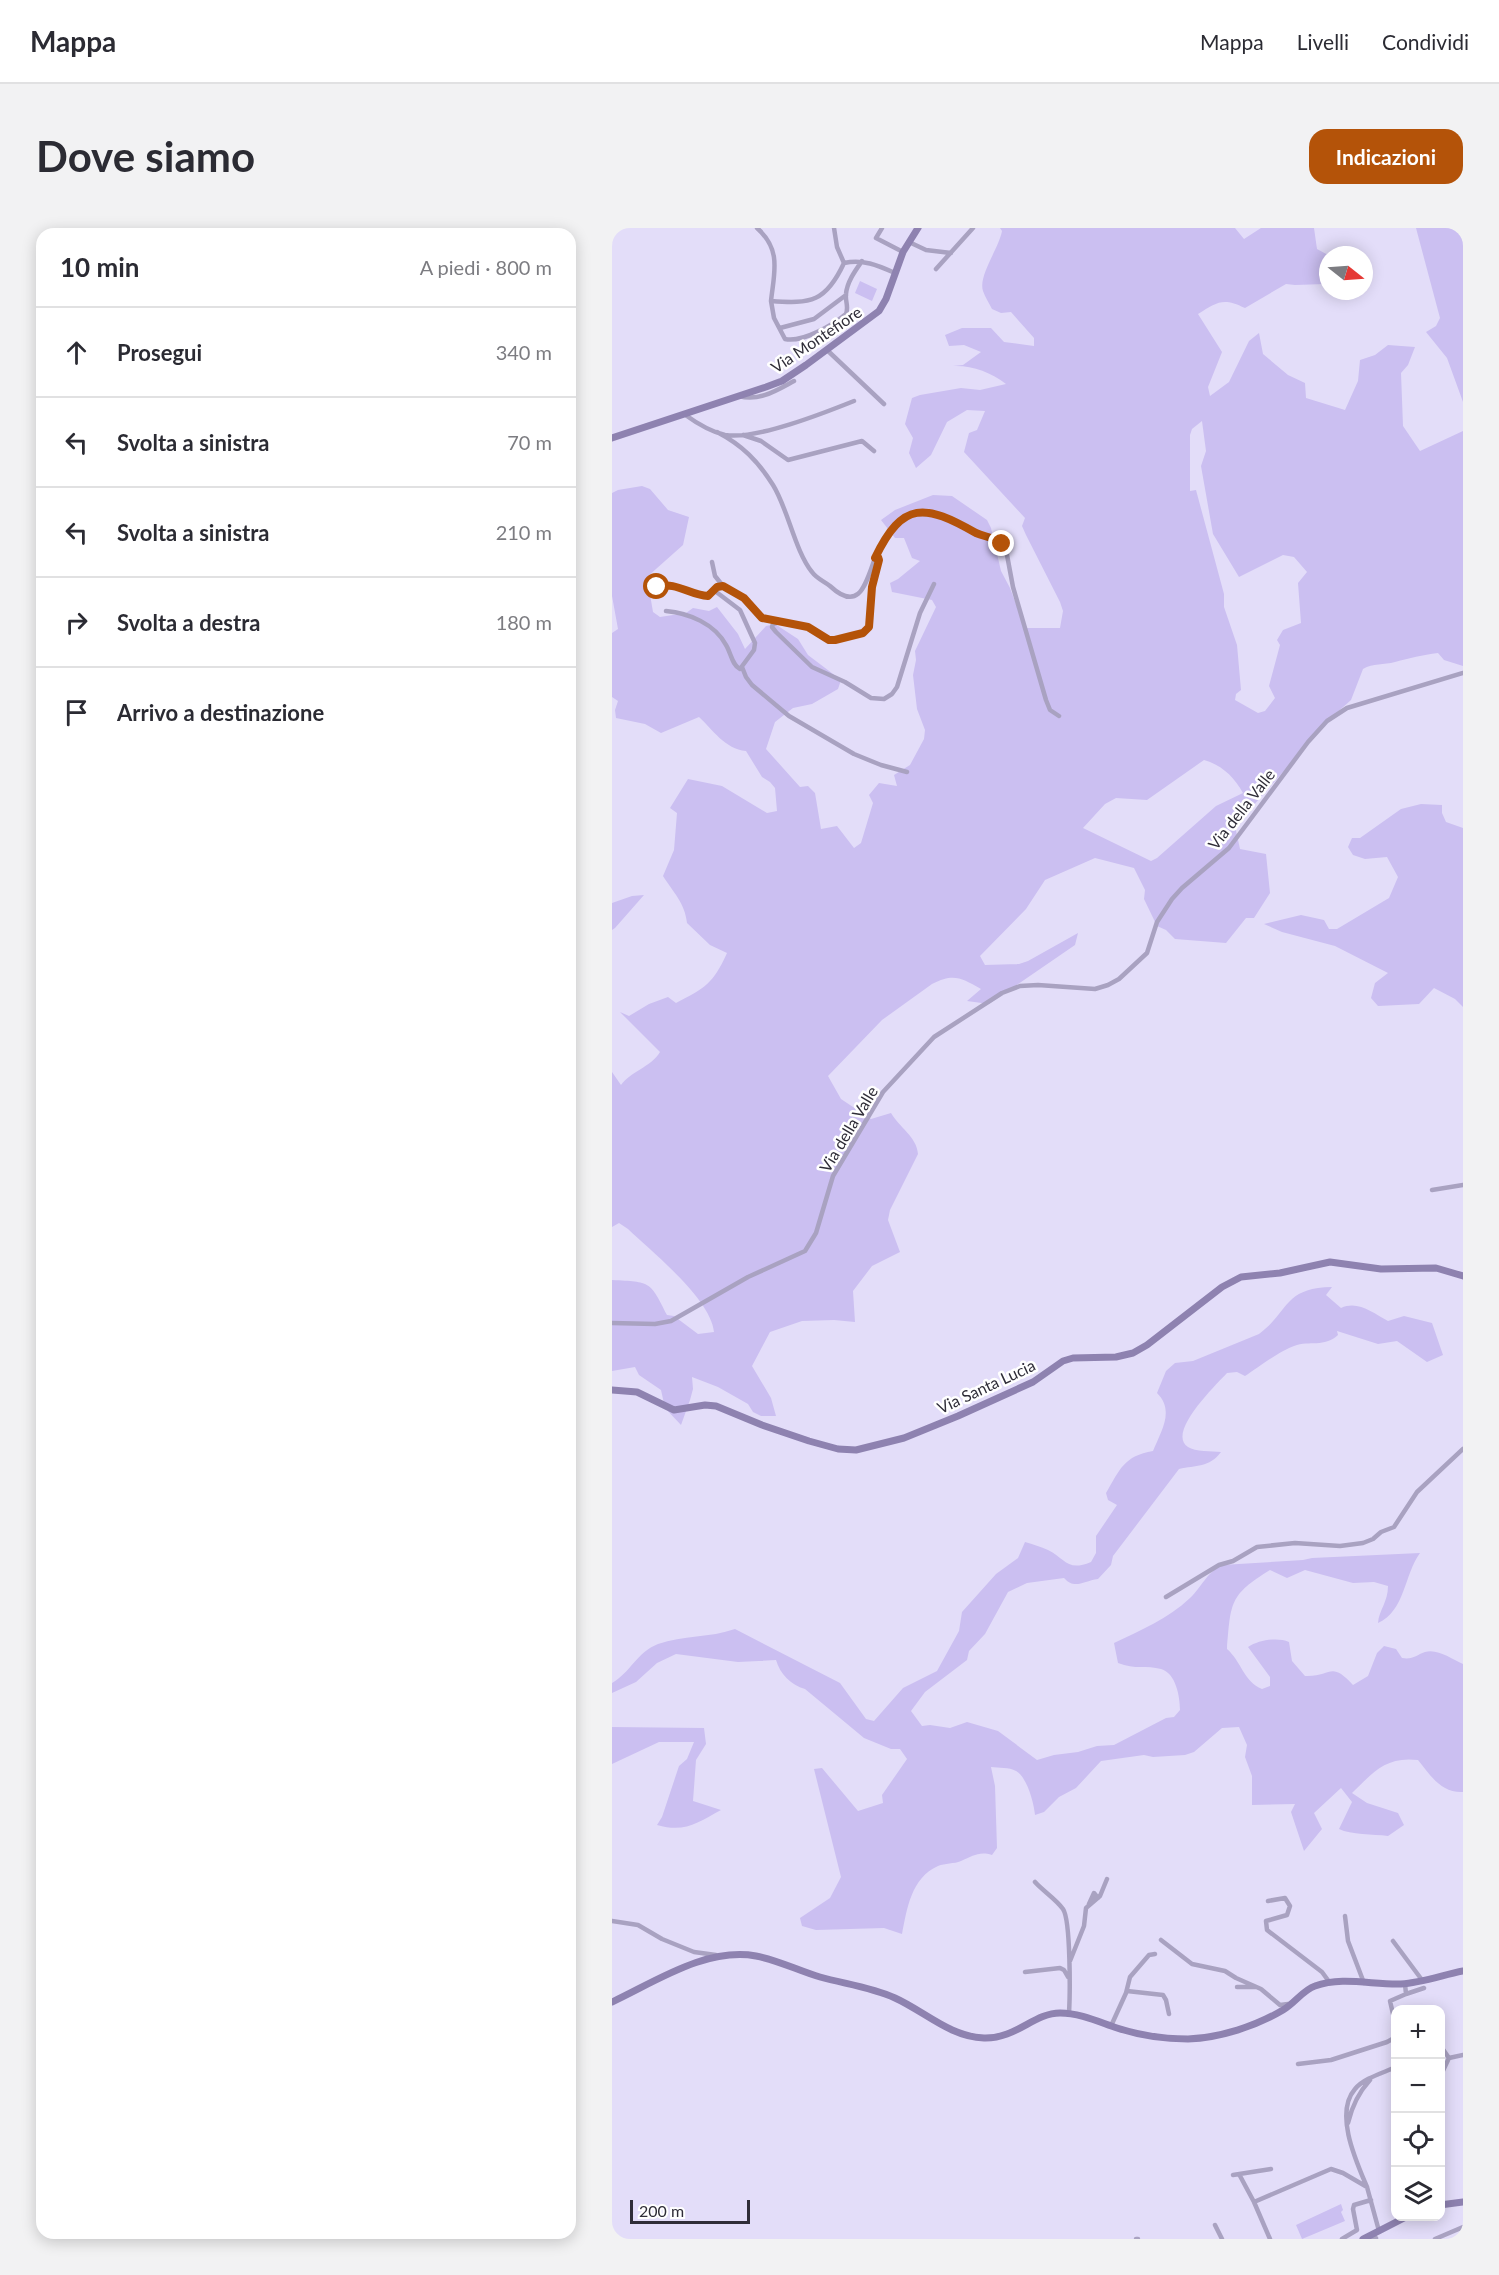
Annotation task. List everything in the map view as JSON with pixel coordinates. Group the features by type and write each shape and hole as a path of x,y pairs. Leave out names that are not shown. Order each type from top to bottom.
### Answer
{"main road":[{"name":"Via Montefiore","path":"612,438 782,381 879,311 886,299 903,252 918,228"},
{"name":"Via Santa Lucia","path":"612,1390 637,1392 674,1410 705,1405 716,1406 800,1438 838,1449 856,1450 900,1439 961,1414 1033,1382 1063,1361 1074,1358 1120,1356 1136,1352 1218,1290 1241,1277 1280,1273 1330,1262 1381,1269 1436,1268 1463,1276"},
{"path":"612,2002 687,1965 728,1956 759,1956 823,1978 884,1993 908,2004 953,2031 973,2037 1005,2036 1047,2015 1069,2013 1139,2033 1200,2038 1240,2029 1281,2011 1312,1987 1330,1983 1405,1984 1463,1971"},
{"path":"1445,2204 1463,2202"},
{"path":"1363,2239 1376,2236 1401,2221"}],"street":[{"path":"757,228 768,240 774,257 776,275 771,301 774,316 785,338 790,340 828,327 847,312 846,295 850,281 861,261"},
{"path":"771,301 795,303 818,298 832,285 843,263 837,248 834,228"},
{"path":"872,245 882,228"},
{"path":"936,269 973,228"},
{"path":"876,238 903,252"},
{"path":"909,242 926,250 951,253"},
{"path":"843,263 861,261 895,273"},
{"path":"780,328 814,319 846,295"},
{"path":"827,350 884,404"},
{"path":"739,396 758,398 794,381"},
{"path":"717,432 727,435 740,434 787,425 854,401"},
{"path":"684,414 736,442 755,460 776,490 810,570 835,592 849,597 857,594 866,584 875,558 894,526 905,517 916,514 940,514 1000,542 1008,557 1012,587 1046,699 1050,710 1059,716"},
{"path":"740,434 761,441 788,460 861,441 866,442 874,451"},
{"path":"712,562 714,576 723,586 744,598 762,618 809,628 832,641 864,632 870,625 872,587 879,560 878,557 875,558"},
{"path":"648,592 666,584 675,585 701,596 708,596 717,587 723,586"},
{"path":"782,622 773,623 774,630 808,665 845,682 870,698 884,699 896,688 920,613 934,584"},
{"path":"666,612 683,614 714,629 726,645 737,668 740,669 754,650 755,643 740,610 715,591"},
{"path":"742,667 752,686 789,716 854,754 907,772"},
{"name":"Via della Valle","path":"612,1323 655,1324 671,1321 748,1277 801,1253 814,1238 836,1171 859,1136 877,1101 931,1039 1012,989 1038,984 1092,989 1108,985 1119,979 1147,953 1157,922 1172,899 1229,848 1308,742 1327,721 1347,708 1387,694 1463,674"},
{"path":"1432,1190 1463,1185"},
{"path":"1166,1597 1220,1565 1266,1545 1307,1543 1340,1546 1364,1543 1373,1539 1381,1532 1394,1527 1417,1492 1463,1449"},
{"path":"1070,1966 1072,1953 1084,1926 1088,1905 1098,1898 1107,1879"},
{"path":"1035,1882 1064,1911 1070,1966 1069,2013"},
{"path":"1268,1901 1285,1898 1289,1901 1290,1906 1287,1915 1266,1921 1267,1930 1320,1971 1330,1983"},
{"path":"1345,1916 1349,1942 1364,1983"},
{"path":"612,1920 638,1925 668,1942 699,1953 728,1956"},
{"path":"1161,1940 1192,1964 1223,1970 1261,1989 1280,2005 1293,2003"},
{"path":"1393,1941 1422,1980"},
{"path":"1111,2026 1132,1975 1149,1955 1155,1954"},
{"path":"1025,1971 1060,1968 1070,1980"},
{"path":"1405,1984 1406,1994"},
{"path":"1237,1987 1261,1989"},
{"path":"1391,2006 1390,2001 1424,1988"},
{"path":"1127,1991 1163,1995 1168,2014"},
{"path":"1298,2064 1331,2060 1391,2040"},
{"path":"1445,2053 1449,2058"},
{"path":"1449,2058 1463,2055"},
{"path":"1445,2066 1449,2058"},
{"path":"1376,2236 1371,2200 1353,2151 1346,2118 1348,2100 1361,2083 1391,2069"},
{"path":"1270,2239 1254,2202 1236,2174 1271,2169"},
{"path":"1254,2202 1330,2169 1339,2170 1367,2187"},
{"path":"1342,2239 1357,2230 1354,2205 1371,2200"},
{"path":"1215,2225 1222,2239"},
{"path":"1435,2239 1463,2227"}],"shaded area":[{"path":"1000,228 1235,228 1244,239 1261,228 1314,228 1319,250 1319,284 1286,284 1245,308 1220,302 1198,314 1222,352 1208,387 1210,396 1229,382 1249,341 1259,333 1263,354 1288,375 1305,383 1306,398 1345,410 1358,381 1360,360 1375,355 1388,345 1415,347 1408,365 1401,373 1403,426 1420,451 1463,431 1463,666 1444,660 1438,653 1363,669 1351,700 1332,717 1235,826 1240,849 1266,854 1270,893 1254,918 1246,918 1226,943 1175,939 1166,930 1157,926 1144,899 1145,890 1134,868 1095,858 1045,880 1026,909 980,956 985,965 1019,964 1078,933 1075,945 989,1004 967,1001 981,989 963,980 952,978 932,984 882,1020 828,1076 841,1099 871,1119 891,1113 917,1148 918,1154 890,1210 888,1220 900,1252 872,1266 853,1291 855,1322 802,1321 770,1332 752,1366 771,1398 776,1416 761,1416 753,1412 748,1404 718,1387 692,1377 693,1389 681,1425 665,1408 661,1390 639,1375 635,1367 612,1371 612,1280 642,1283 648,1286 657,1295 667,1315 674,1316 698,1334 714,1332 703,1305 679,1277 628,1229 619,1223 612,1227 612,1072 621,1085 651,1062 660,1052 620,1012 629,1016 649,1004 668,997 676,1003 686,998 707,984 717,972 727,953 710,945 687,923 681,904 663,876 674,850 677,813 670,808 688,779 722,786 767,813 777,811 775,788 762,777 746,751 726,743 699,717 661,733 645,724 616,718 615,710 618,701 612,697 612,633 618,629 612,596 612,493 642,486 650,489 668,510 689,517 683,545 647,577 653,612 660,617 686,613 693,608 709,611 717,607 738,634 745,649 766,626 775,624 798,639 808,655 841,680 838,689 812,704 793,708 775,722 766,749 800,787 808,786 815,793 821,829 837,826 854,848 861,843 873,803 869,795 879,783 897,786 894,775 910,765 924,739 925,730 917,709 913,675 915,651 936,607 932,600 892,592 890,583 920,561 912,558 904,538 895,538 881,520 895,510 933,495 952,496 987,520 1001,571 1025,628 1060,628 1063,611 1022,526 1025,518 964,452 969,433 977,430 985,411 967,410 947,422 931,455 916,468 909,453 913,438 905,424 912,398 961,388 980,390 1006,384 981,370 953,366 963,365 981,352 964,345 949,346 945,335 962,328 991,328 1004,342 1034,346 1034,338 1011,312 1001,313 992,309 983,291 983,278 1002,231","holes":["1202,421 1206,451 1201,466 1213,534 1239,577 1283,555 1294,557 1307,572 1298,583 1301,623 1283,630 1277,640 1280,645 1269,686 1275,698 1265,711 1258,713 1235,700 1236,694 1241,690 1237,645 1224,607 1224,594 1196,490 1190,491 1190,435 1192,429","1204,760 1227,772 1243,793 1216,806 1151,861 1083,828 1105,804 1116,798 1147,800"]},
{"path":"1416,228 1463,228 1463,402 1447,358 1426,332 1436,326 1440,318"},
{"path":"860,281 877,289 872,301 855,293"},
{"path":"1421,804 1442,805 1442,813 1446,822 1463,828 1463,1007 1455,999 1434,988 1419,1004 1378,1006 1371,998 1375,983 1388,973 1335,946 1282,932 1264,924 1301,915 1324,920 1329,929 1337,929 1389,898 1398,877 1387,857 1365,859 1353,855 1348,847 1352,838 1360,838 1401,809"},
{"path":"644,895 612,930 612,903 632,896"},
{"path":"1332,1287 1326,1295 1341,1308 1359,1306 1388,1321 1404,1316 1432,1323 1443,1355 1427,1362 1397,1341 1378,1344 1337,1331 1338,1335 1333,1339 1322,1343 1300,1344 1288,1348 1245,1376 1237,1372 1227,1373 1195,1409 1183,1431 1183,1440 1191,1449 1221,1452 1212,1461 1179,1469 1113,1556 1111,1565 1098,1579 1080,1584 1072,1584 1064,1578 1027,1583 1008,1592 985,1634 969,1651 967,1660 925,1692 911,1711 922,1726 950,1728 967,1722 998,1731 1037,1760 1097,1746 1114,1745 1166,1718 1174,1717 1180,1710 1178,1692 1170,1675 1161,1669 1118,1663 1114,1643 1173,1612 1190,1598 1217,1568 1222,1565 1312,1558 1420,1553 1394,1610 1378,1623 1387,1597 1388,1586 1374,1582 1353,1583 1305,1570 1287,1578 1270,1570 1239,1594 1232,1610 1227,1649 1251,1681 1262,1689 1270,1686 1270,1677 1248,1647 1268,1640 1289,1642 1292,1661 1305,1676 1335,1671 1353,1685 1368,1676 1377,1653 1384,1646 1396,1649 1402,1658 1434,1651 1463,1664 1463,1792 1455,1792 1443,1787 1418,1760 1407,1759 1388,1763 1373,1773 1352,1793 1367,1803 1398,1813 1404,1825 1388,1836 1339,1829 1352,1802 1341,1788 1314,1813 1322,1829 1304,1851 1291,1812 1295,1804 1252,1805 1252,1776 1245,1757 1247,1745 1239,1727 1222,1728 1194,1752 1185,1755 1153,1757 1144,1755 1101,1761 1076,1788 1059,1797 1044,1812 1035,1815 1029,1791 1020,1774 1010,1769 991,1767 995,1786 997,1848 992,1855 976,1855 938,1866 929,1871 916,1886 912,1895 902,1934 884,1928 816,1930 802,1926 800,1918 830,1898 841,1877 814,1769 822,1768 858,1811 883,1803 882,1795 907,1759 900,1749 891,1749 864,1738 805,1689 795,1685 787,1678 780,1670 776,1660 738,1662 676,1654 657,1663 636,1682 612,1693 612,1683 624,1674 644,1652 658,1644 735,1629 840,1683 866,1719 874,1721 903,1688 937,1671 959,1631 962,1612 996,1574 1018,1558 1025,1542 1048,1550 1072,1565 1091,1562 1096,1553 1096,1536 1117,1505 1108,1500 1106,1493 1119,1470 1129,1460 1153,1451 1163,1429 1165,1407 1157,1393 1166,1371 1175,1363 1193,1361 1259,1334 1296,1296 1316,1288"},
{"path":"612,1727 704,1728 706,1744 696,1760 693,1801 721,1810 698,1823 683,1827 657,1825 662,1817 679,1766 687,1759 694,1742 659,1742 612,1764"},
{"path":"1341,2204 1343,2210 1341,2212 1345,2221 1302,2239 1296,2225"}],"route":[{"path":"657,587 672,585 701,596 708,596 720,585 744,598 757,613 767,620 808,627 816,634 834,641 863,633 869,627 872,587 879,560 878,557 875,558 887,535 905,517 920,513 940,514 979,534 996,539 1002,544"}]}
